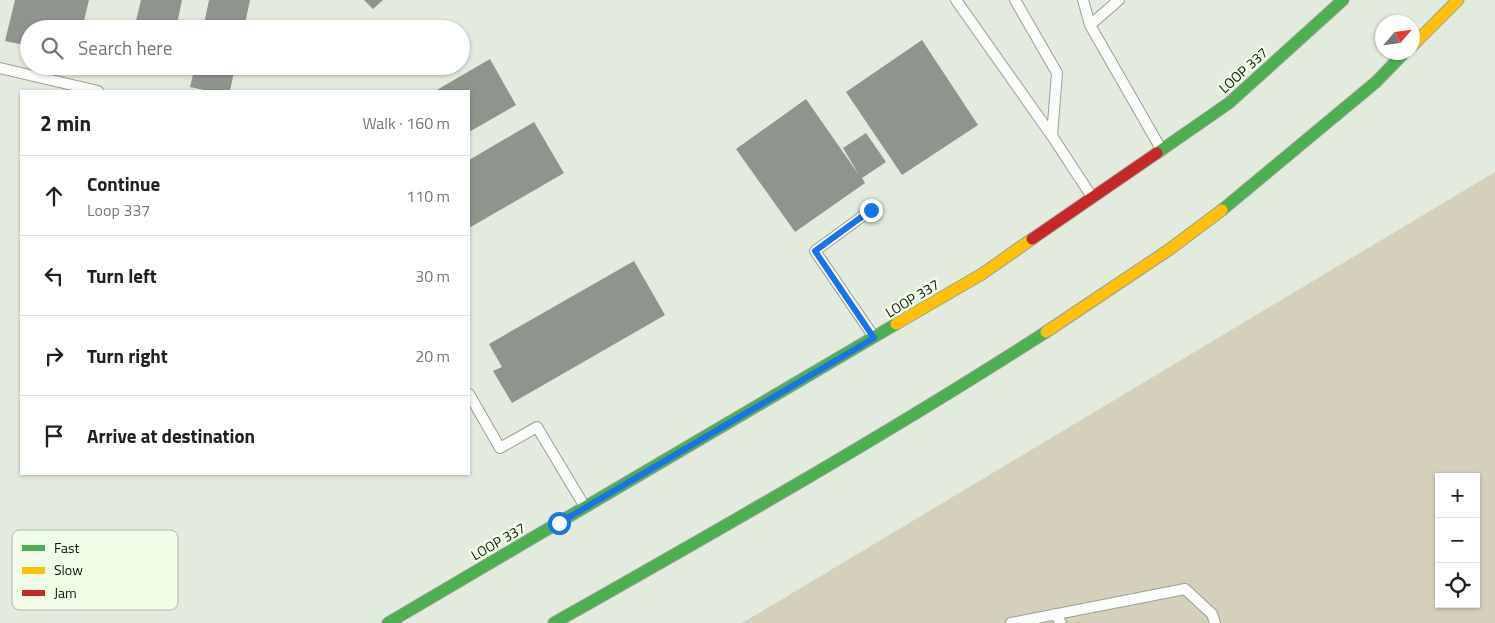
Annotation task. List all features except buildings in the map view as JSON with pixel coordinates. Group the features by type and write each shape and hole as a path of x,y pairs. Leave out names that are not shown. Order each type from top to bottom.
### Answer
{"main road":[{"name":"LOOP 337","path":"388,623 982,274 1229,103 1343,0"},
{"path":"1420,38 1458,0"},
{"path":"554,623 916,414 1098,299 1170,249 1235,200 1376,82 1398,60"}],"lane":[{"path":"956,0 1052,136 1092,198"},
{"path":"1015,0 1057,73 1052,136"},
{"path":"1083,0 1090,25 1162,150"},
{"path":"1090,25 1119,0"},
{"path":"0,68 20,73"},
{"path":"30,75 94,90"},
{"path":"871,210 815,251 874,338"},
{"path":"470,396 500,448 537,427 586,508"},
{"path":"1011,623 1058,619 1185,589 1212,614 1214,623"}],"shaded area":[{"path":"1495,172 1495,623 742,623"}],"traffic: fast":[{"path":"1157,153 1229,103 1343,0"},
{"path":"1222,210 1376,82 1397,60"},
{"path":"388,623 896,324"},
{"path":"554,623 864,445 1046,332"}],"traffic: slow":[{"path":"1420,38 1458,0"},
{"path":"1046,332 1170,249 1222,210"},
{"path":"896,324 982,274 1032,239"}],"traffic: jam":[{"path":"1032,239 1157,153"}],"route":[{"path":"559,523 874,338 815,251 871,210"}]}
